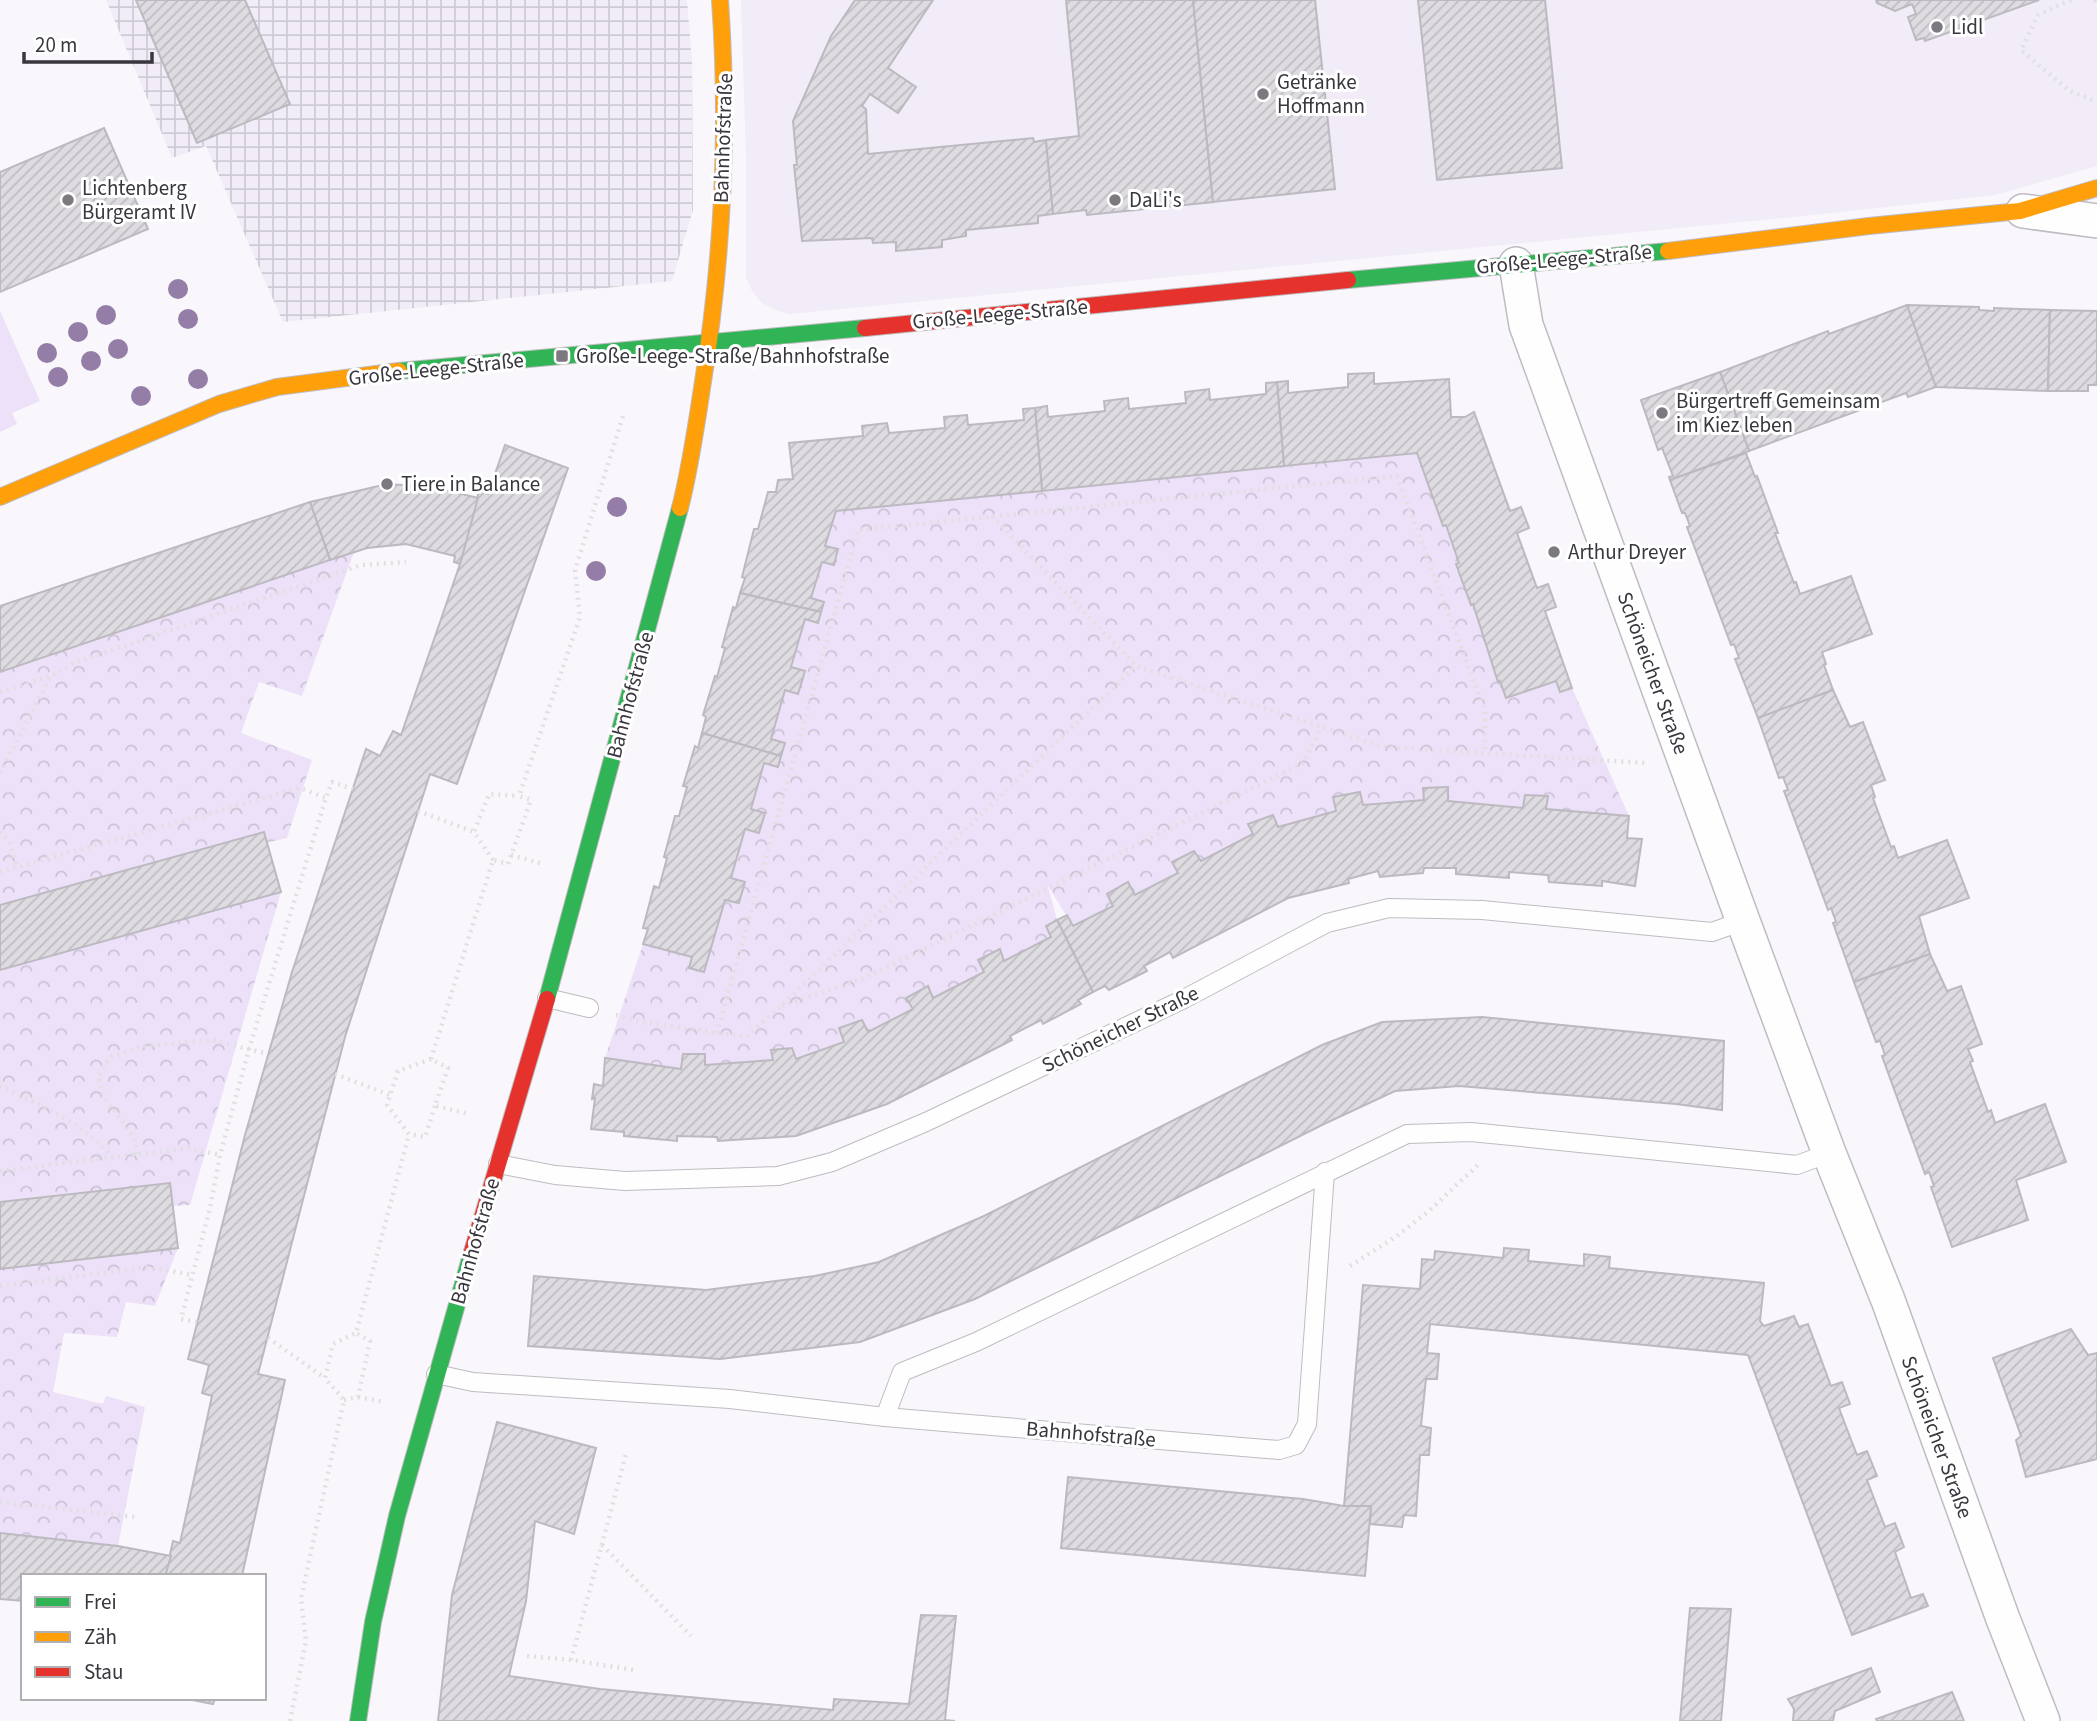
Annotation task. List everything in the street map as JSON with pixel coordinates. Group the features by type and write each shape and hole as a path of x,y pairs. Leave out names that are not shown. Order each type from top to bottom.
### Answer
{"street":[{"name":"Bahnhofstraße","path":"358,1721 373,1622 397,1516 547,998 685,489 701,410 717,289 727,107 720,0"},
{"name":"Große-Leege-Straße","path":"0,497 167,424 219,404 277,387 406,370 1708,247 1869,226 2020,211 2097,188"},
{"name":"Große-Leege-Straße","path":"2020,211 2097,221"},
{"name":"Schöneicher Straße","path":"1516,264 1526,325 1743,921 1829,1153 1888,1300 2003,1619 2043,1721"}],"lane":[{"name":"Schöneicher Straße","path":"498,1164 555,1175 625,1181 778,1176 832,1162 926,1122 1185,999 1327,923 1390,908 1482,910 1712,932 1743,921"},
{"path":"547,998 589,1008"},
{"path":"884,1417 902,1372 976,1342 1407,1134 1500,1134 1797,1166 1829,1153"},
{"path":"1317,1278 1325,1172"},
{"name":"Bahnhofstraße","path":"436,1374 473,1382 730,1399 884,1417 1279,1450 1296,1446 1307,1424 1317,1278"}],"path":[{"path":"2070,0 2038,15 2021,50 2070,91 2097,102"},
{"path":"519,796 580,617 575,570 622,416"},
{"path":"717,1033 858,530 1397,477 1485,711 1485,754"},
{"path":"992,516 1136,666 1383,747 1649,764"},
{"path":"0,692 51,676 74,663 361,565 406,562"},
{"path":"589,1008 642,1022 746,1037 1136,666"},
{"path":"0,773 51,676"},
{"path":"780,1007 865,978 1303,763 1321,727"},
{"path":"197,1322 181,1319 210,1208 220,1155 249,1049 332,782 353,789"},
{"path":"0,872 300,788 326,798"},
{"path":"418,811 474,832 493,860 508,864 531,800 519,796 489,794 474,832"},
{"path":"0,832 10,843 18,867"},
{"path":"511,855 540,863"},
{"path":"431,1059 493,860"},
{"path":"136,1154 136,1141 103,1095 97,1076 111,1057 144,1046 213,1040 268,1054"},
{"path":"431,1059 448,1068 425,1137 409,1134 387,1105 397,1070 431,1059"},
{"path":"335,1074 390,1095"},
{"path":"0,1086 62,1116 104,1148 111,1157"},
{"path":"435,1106 470,1114"},
{"path":"325,1378 333,1344 356,1333 409,1134"},
{"path":"1317,1278 1338,1273 1397,1236 1430,1210 1493,1150 1500,1134"},
{"path":"0,1171 189,1149 220,1155"},
{"path":"0,1286 150,1267 192,1275"},
{"path":"356,1333 370,1341 358,1397"},
{"path":"268,1338 325,1378 344,1400"},
{"path":"344,1400 358,1397 390,1403"},
{"path":"290,1721 306,1641 301,1598 344,1400"},
{"path":"571,1660 626,1454"},
{"path":"0,1502 137,1517"},
{"path":"602,1545 691,1636"},
{"path":"527,1656 634,1670"}],"shaded area":[{"path":"106,0 687,0 692,62 693,210 672,281 283,322 206,146 172,158"},
{"path":"741,0 2097,0 2097,166 1995,195 1804,216 789,314 762,303 752,291 746,277 746,156"}],"green space":[{"path":"0,311 40,401 12,413 17,424 0,432"},
{"path":"1417,453 1443,526 1446,525 1459,563 1456,565 1470,604 1473,604 1497,681 1500,681 1506,697 1556,681 1560,692 1572,688 1629,816 1546,809 1547,796 1525,795 1523,808 1448,801 1448,788 1424,800 1363,805 1360,793 1336,811 1278,827 1272,815 1248,824 1253,834 1201,861 1194,851 1172,862 1178,873 1135,895 1128,882 1107,894 1113,906 1073,926 1048,886 1057,920 1046,926 1051,937 1004,961 999,949 978,960 984,972 933,998 928,986 906,998 913,1009 868,1032 862,1020 840,1028 844,1042 796,1059 791,1048 771,1050 773,1060 705,1065 705,1054 683,1054 681,1069 605,1058 643,944 692,957 689,968 704,971 725,900 739,903 745,882 731,878 745,829 759,833 765,813 751,809 764,763 778,767 785,744 771,739 785,690 798,693 805,671 791,667 805,619 818,623 824,602 811,598 822,562 834,565 838,550 825,546 836,511"},
{"path":"354,552 302,696 259,682 241,733 312,760 287,838 0,906 0,672"},
{"path":"281,892 190,1205 173,1206 170,1184 0,1203 0,970"},
{"path":"178,1248 155,1306 126,1302 117,1337 64,1333 53,1392 103,1404 106,1396 145,1407 118,1546 0,1533 0,1269"}],"building":[{"path":"136,0 245,0 290,104 197,143"},
{"path":"855,0 933,0 888,68 916,87 898,113 870,94 862,106 866,109 868,154 1033,138 1034,142 1046,140 1053,214 1038,216 1038,223 966,230 966,236 942,240 942,247 896,251 896,242 873,243 872,238 802,241 794,165 797,165 793,121 831,36"},
{"path":"1066,0 1193,0 1213,202 1087,215 1086,210 1053,214 1046,140 1079,136"},
{"name":"Getränke Hoffmann","path":"1193,0 1315,0 1335,189 1213,202"},
{"path":"1418,0 1545,0 1562,168 1437,180"},
{"name":"Lidl","path":"1876,0 2039,0 1925,41 1924,38 1916,40 1908,17 1916,14 1912,4 1895,11"},
{"name":"Lichtenberg Bürgeramt IV","path":"104,128 148,229 0,292 0,172"},
{"path":"1907,305 1936,387 1908,397 1906,393 1749,451 1720,372 1828,331 1829,334"},
{"path":"1907,305 1979,307 1979,310 1994,311 1994,308 2050,310 2048,391 1936,387"},
{"path":"2050,310 2097,311 2097,385 2088,385 2088,391 2048,391"},
{"path":"1720,372 1749,451 1670,480 1669,477 1673,476 1662,448 1658,450 1641,400"},
{"path":"1374,373 1374,384 1449,379 1451,417 1465,417 1474,412 1510,511 1521,507 1529,528 1517,533 1537,588 1548,584 1556,607 1545,611 1572,688 1560,692 1556,681 1506,698 1456,564 1459,563 1446,525 1443,526 1417,453 1284,466 1277,382 1288,381 1288,393 1348,387 1348,374"},
{"path":"1277,382 1284,466 1042,491 1035,408 1047,406 1048,417 1105,411 1104,401 1128,398 1129,409 1186,403 1185,392 1209,389 1210,400 1266,394 1266,383"},
{"path":"1035,408 1042,491 836,511 825,546 838,549 834,565 822,562 811,598 824,602 821,612 740,593 754,529 758,529 768,492 776,492 778,480 793,479 789,443 863,436 862,426 887,423 889,433 945,428 944,417 967,415 968,425 1024,420 1023,409"},
{"path":"505,445 568,468 457,784 430,774 345,1037 258,1374 285,1380 242,1574 165,1574 173,1541 180,1543 212,1396 202,1393 209,1365 188,1359 245,1135 292,972 366,749 380,756 393,731 401,735 460,564 479,491 488,494"},
{"path":"1746,453 1800,594 1851,576 1872,634 1822,652 1833,690 1758,718 1735,659 1739,658 1734,644 1731,645 1687,527 1690,526 1685,513 1682,513 1670,480"},
{"path":"387,484 433,487 478,498 460,564 454,562 455,556 406,544 367,548 330,560 310,502"},
{"path":"310,502 330,560 0,672 0,606"},
{"path":"740,593 821,612 818,623 805,619 791,667 805,671 798,694 785,690 771,739 785,743 781,756 702,733 706,717 703,715 715,676 717,677 733,607 736,608"},
{"path":"1833,690 1850,727 1863,722 1885,780 1871,785 1875,797 1873,798 1891,847 1894,846 1898,858 1947,840 1969,898 1919,916 1930,954 1854,982 1833,923 1836,922 1831,908 1828,910 1784,791 1788,790 1783,777 1779,778 1758,718"},
{"path":"702,733 781,756 778,767 764,763 751,809 765,813 759,833 745,829 731,878 745,882 739,903 725,900 704,972 689,968 692,957 643,944 648,929 643,928 654,886 659,888 675,816 679,816 687,787 683,786 695,746 698,748"},
{"path":"1448,787 1448,801 1523,808 1525,795 1548,796 1546,809 1629,816 1627,838 1642,839 1635,886 1602,881 1602,886 1549,882 1548,875 1509,872 1509,878 1456,874 1456,868 1424,868 1423,873 1380,877 1378,871 1348,879 1349,883 1288,898 1173,958 1170,952 1144,966 1147,971 1109,990 1105,986 1093,992 1057,920 1067,915 1073,926 1113,906 1107,894 1128,882 1135,895 1178,873 1172,862 1194,851 1201,861 1253,834 1248,824 1273,815 1278,827 1336,811 1333,797 1360,792 1363,805 1424,800 1423,788"},
{"path":"264,832 281,892 0,970 0,905"},
{"path":"1057,920 1093,992 1078,1000 1081,1004 1043,1024 1041,1020 1010,1036 1012,1040 887,1104 796,1136 718,1141 717,1137 677,1136 677,1141 624,1136 624,1132 591,1129 594,1084 603,1086 605,1058 681,1069 683,1054 705,1054 705,1065 773,1060 771,1050 792,1048 796,1059 844,1042 839,1028 862,1020 868,1032 913,1009 906,998 928,986 933,998 984,972 978,960 1000,949 1004,961 1051,937 1046,926"},
{"path":"1930,954 1947,991 1961,986 1982,1044 1968,1049 1973,1061 1970,1062 1988,1112 1991,1110 1995,1123 2045,1104 2066,1162 2016,1180 2028,1220 1952,1247 1931,1187 1934,1186 1929,1172 1925,1174 1882,1056 1885,1055 1880,1041 1876,1042 1854,982"},
{"path":"1482,1017 1724,1041 1722,1110 1459,1086 1395,1091 975,1299 860,1342 720,1359 528,1346 534,1276 706,1290 815,1276 879,1262 984,1216 1322,1045 1382,1022"},
{"path":"170,1183 178,1248 0,1269 0,1202"},
{"path":"1504,1248 1529,1250 1528,1261 1584,1266 1584,1254 1610,1257 1609,1268 1764,1283 1760,1321 1764,1326 1794,1316 1799,1327 1808,1324 1831,1386 1842,1382 1850,1404 1839,1408 1857,1455 1867,1451 1877,1476 1867,1480 1885,1527 1895,1523 1904,1547 1895,1552 1911,1598 1923,1594 1928,1606 1852,1635 1748,1355 1430,1324 1427,1353 1439,1354 1437,1379 1426,1379 1421,1426 1431,1428 1429,1455 1420,1455 1416,1516 1404,1515 1402,1527 1370,1524 1371,1506 1344,1506 1363,1285 1420,1289 1422,1259 1434,1260 1435,1251 1503,1258"},
{"path":"2071,1329 2088,1355 2097,1353 2097,1459 2026,1477 2016,1440 2021,1436 1993,1358"},
{"path":"497,1422 596,1448 574,1534 535,1521 526,1601 509,1676 600,1689 833,1710 834,1699 909,1704 921,1615 956,1616 945,1720 955,1721 438,1721 452,1595"},
{"path":"1068,1477 1303,1499 1344,1506 1371,1506 1365,1576 1061,1548"},
{"path":"0,1533 118,1546 171,1556 166,1574 21,1574 21,1601 0,1599"},
{"path":"1690,1608 1731,1609 1721,1721 1680,1721"},
{"path":"1871,1668 1880,1692 1835,1711 1833,1721 1793,1721 1794,1709 1788,1699"},
{"path":"1952,1692 1964,1721 1876,1719"},
{"path":"192,1700 214,1700 213,1704"}],"traffic: fast":[{"path":"1348,280 1668,251"},
{"path":"399,371 865,328"},
{"path":"547,999 680,508"},
{"path":"358,1721 373,1622 397,1516 471,1255"}],"traffic: slow":[{"path":"680,508 709,340 719,243 724,146 720,0"},
{"path":"1668,251 1869,226 2020,211 2097,188"},
{"path":"0,497 219,404 277,387 399,371"}],"traffic: jam":[{"path":"865,328 1348,280"},
{"path":"471,1255 547,999"}],"place":[{"name":"Lidl","path":"1937,27"},
{"name":"Getränke Hoffmann","path":"1263,94"},
{"name":"Lichtenberg Bürgeramt IV","path":"68,200"},
{"name":"DaLi's","path":"1115,200"},
{"name":"Große-Leege-Straße/Bahnhofstraße","path":"562,356"},
{"name":"Bürgertreff Gemeinsam im Kiez leben","path":"1662,413"},
{"name":"Tiere in Balance","path":"387,484"},
{"name":"Arthur Dreyer","path":"1554,552"}]}
